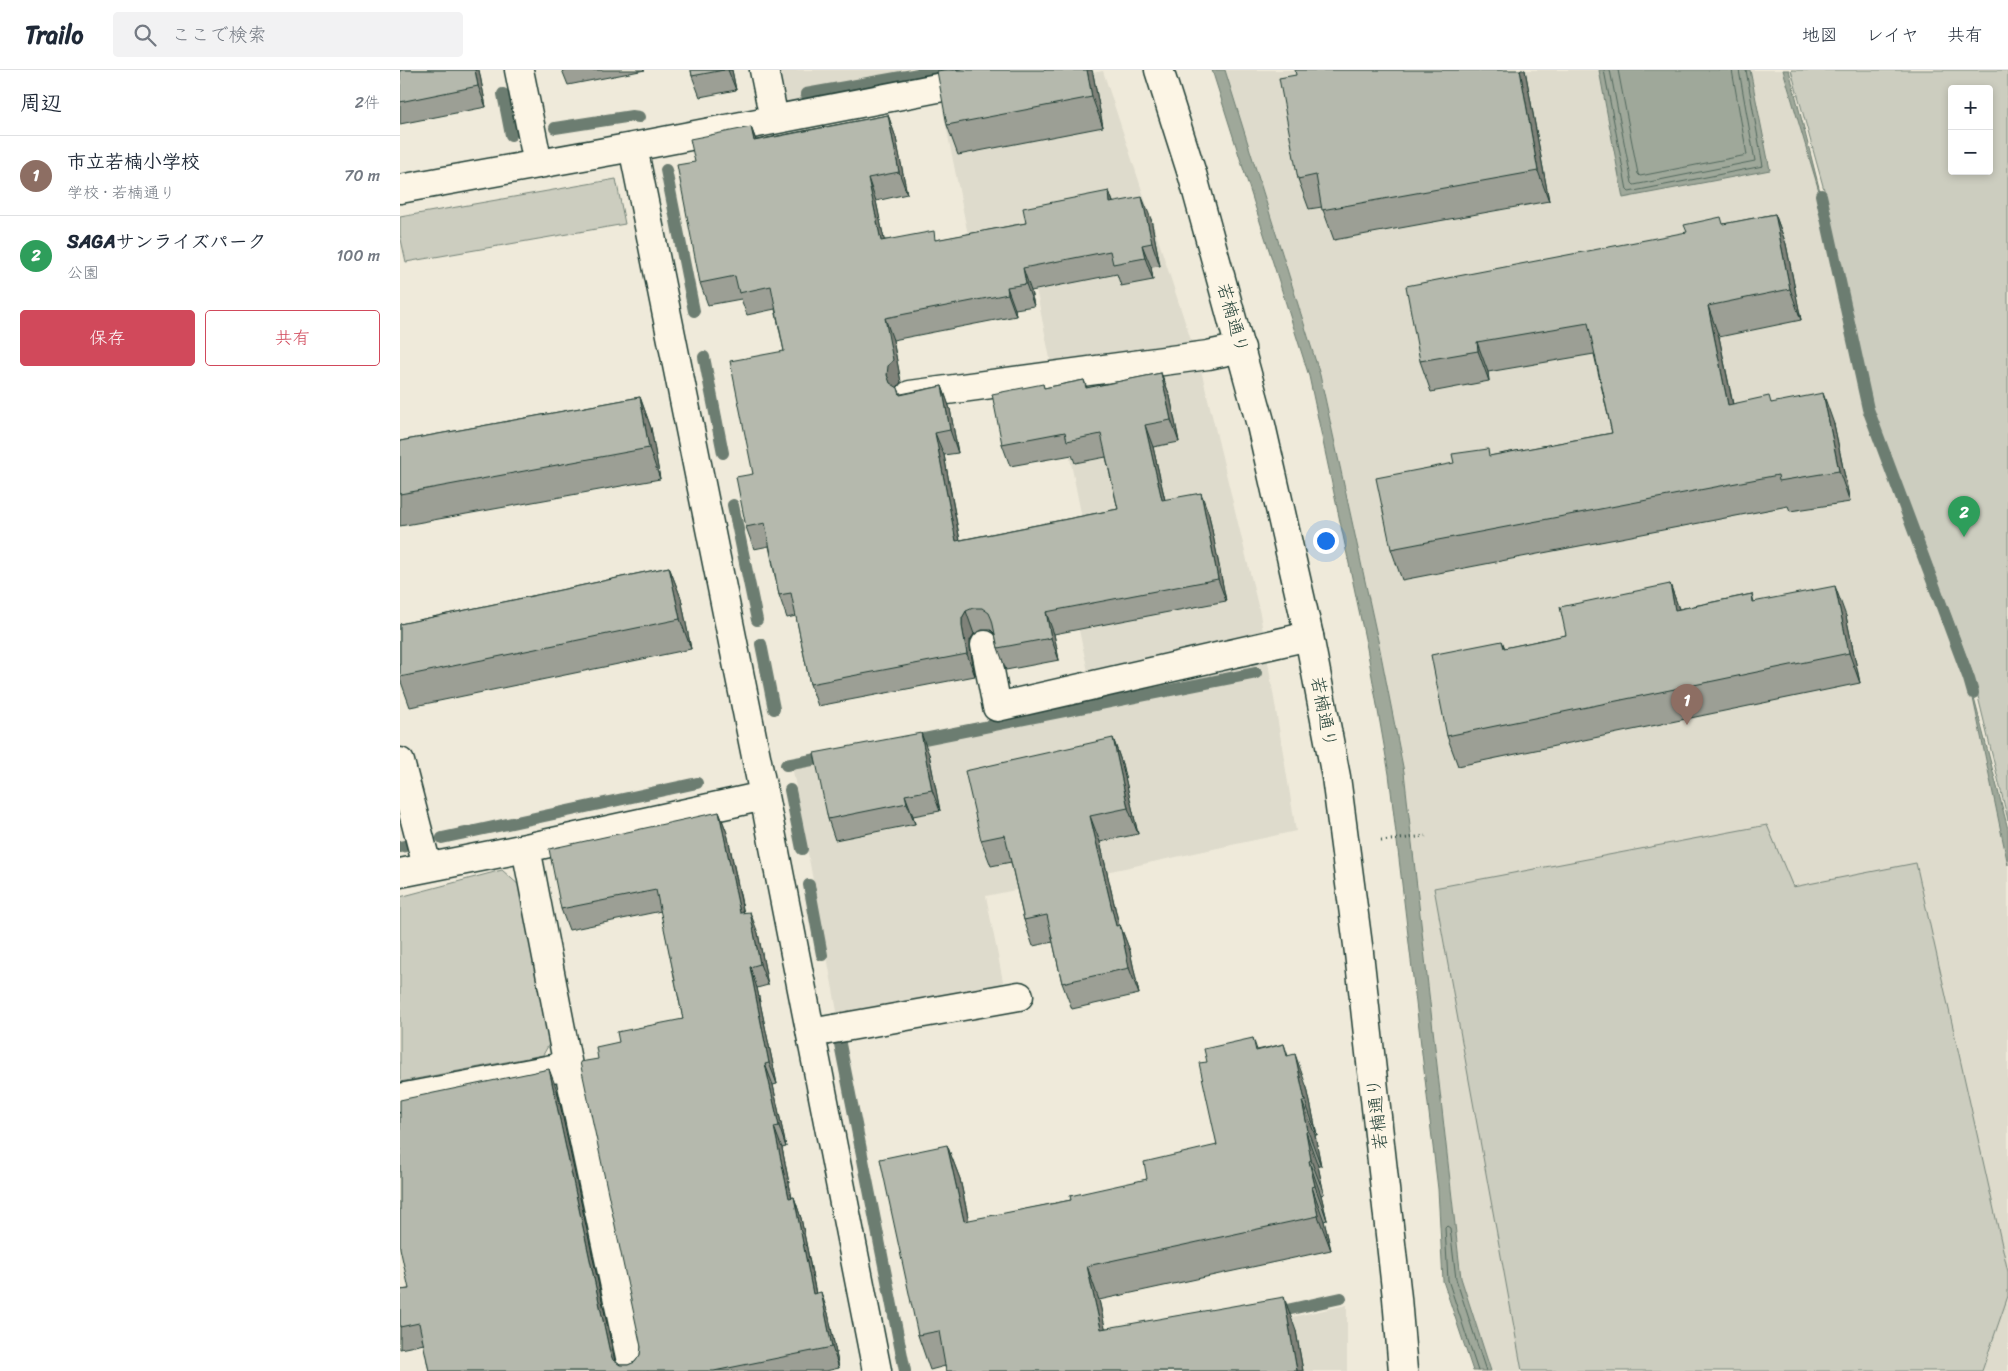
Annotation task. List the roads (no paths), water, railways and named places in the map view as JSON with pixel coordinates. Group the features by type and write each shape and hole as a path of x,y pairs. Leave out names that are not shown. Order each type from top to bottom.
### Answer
{"street":[{"path":"519,70 538,164"},
{"path":"764,70 774,119"},
{"path":"400,189 633,147 1030,70"},
{"name":"若楠通り","path":"1159,70 1193,177 1242,348 1309,636 1336,777 1356,924 1397,1298 1403,1371"},
{"path":"633,147 764,796 877,1371"},
{"path":"910,395 1208,355 1242,348"},
{"path":"985,645 997,707 1309,636"},
{"path":"400,762 427,866"},
{"path":"400,873 427,866 526,848 764,796"},
{"path":"526,848 568,1066 633,1371"},
{"path":"811,1033 1019,996"},
{"path":"400,1098 568,1066"}],"water":[{"path":"1212,70 1225,70 1320,375 1379,645 1404,772 1461,1278 1491,1371 1473,1371 1443,1281 1438,1189 1389,774 1367,648 1309,376"},
{"path":"1599,70 1750,70 1770,170 1623,198"},
{"path":"1783,70 1789,70 1825,211"},
{"path":"1969,679 2008,829 2008,865"}],"waterway":[{"path":"806,94 941,70"},
{"path":"503,94 511,135"},
{"path":"555,128 632,116 639,117"},
{"path":"666,170 694,311"},
{"path":"1821,195 1868,409 1973,693"},
{"path":"704,357 723,453"},
{"path":"733,505 757,620"},
{"path":"761,644 774,709"},
{"path":"909,742 1256,673"},
{"path":"786,765 833,756"},
{"path":"442,838 697,783"},
{"path":"790,790 802,849"},
{"path":"400,847 405,846"},
{"path":"809,885 822,955"},
{"path":"840,1044 905,1371"},
{"path":"1273,1313 1341,1298"}],"place":[{"name":"SAGAサンライズパーク","path":"1964,537"},
{"name":"市立若楠小学校","path":"1687,725"}]}
